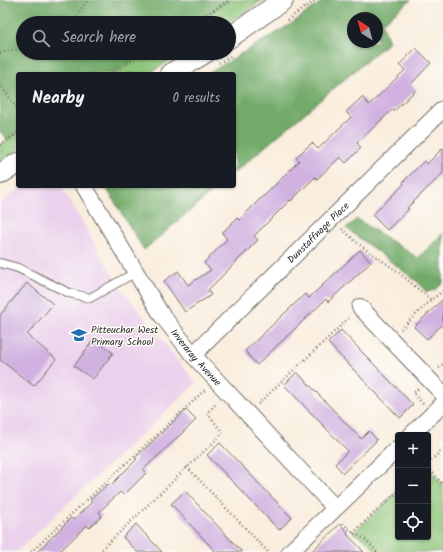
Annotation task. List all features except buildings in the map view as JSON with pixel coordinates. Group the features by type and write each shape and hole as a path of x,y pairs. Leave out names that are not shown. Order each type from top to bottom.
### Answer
{"street":[{"path":"236,33 283,0"},
{"path":"173,72 193,60"},
{"name":"Dunstaffnage Place","path":"193,356 443,108"},
{"path":"0,174 16,164"},
{"name":"Inveraray Avenue","path":"85,188 161,314 193,356 228,392 337,513"},
{"path":"360,307 443,394"},
{"path":"414,432 443,404"},
{"path":"290,552 337,513 395,451"}],"lane":[{"path":"0,263 18,268 69,293 90,298 136,272"}],"path":[{"path":"76,16 88,0"},
{"path":"204,16 230,0"},
{"path":"0,54 16,50"},
{"path":"113,72 133,60"},
{"path":"0,84 16,107"},
{"path":"0,145 16,134"},
{"path":"331,219 361,246 397,271 431,300"},
{"path":"391,339 443,290"},
{"path":"248,414 360,307"},
{"path":"31,552 216,379"},
{"path":"99,552 222,433 207,413 228,392"},
{"path":"431,460 443,449"},
{"path":"187,467 268,552"},
{"path":"429,468 443,485"},
{"path":"353,533 395,494"},
{"path":"337,513 353,533 365,539 377,552"}],"shaded area":[{"name":"Pitteuchar West Primary School","path":"21,188 62,188 120,287 196,383 16,552 0,552 0,202"}],"green space":[{"path":"0,0 230,0 204,16 16,16 16,60 133,60 113,72 16,72 16,134 8,140 0,132"},
{"path":"230,0 263,0 236,18 236,16 204,16"},
{"path":"324,0 411,0 383,22 383,12 347,12 347,48 382,48 236,171 236,72 210,72 231,60 236,60 236,57 291,24"},
{"path":"383,26 389,42 383,47"},
{"path":"133,60 171,60 151,72 113,72"},
{"path":"16,134 16,152 0,162 0,145"},
{"path":"106,188 217,188 144,250"},
{"path":"357,219 418,258 443,233 443,283 435,290 426,292 419,283 346,228"},
{"path":"431,471 443,485 443,552 377,552 365,539 353,533 395,494 395,540 431,540"}],"place":[{"name":"Pitteuchar West Primary School","path":"79,335"}]}
